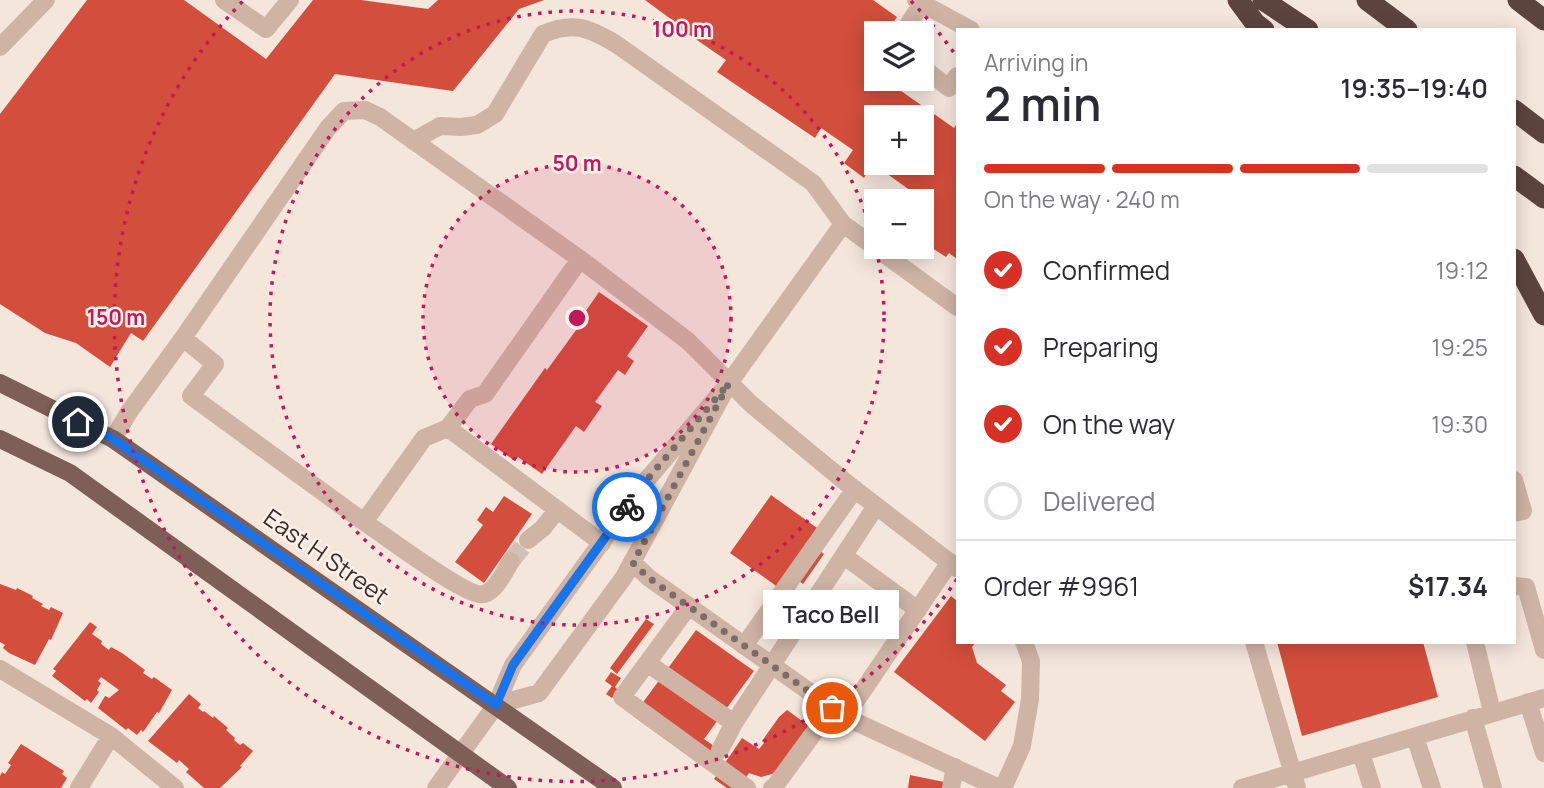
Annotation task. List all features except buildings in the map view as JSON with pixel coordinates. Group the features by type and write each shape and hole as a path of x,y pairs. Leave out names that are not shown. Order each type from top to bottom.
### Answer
{"highway":[{"path":"1238,0 1261,28"},
{"path":"1263,0 1305,28"},
{"path":"1367,0 1404,28"},
{"path":"1518,0 1544,20"},
{"path":"1516,112 1544,133"},
{"path":"1516,177 1544,198"},
{"path":"1516,263 1544,315"}],"main road":[{"name":"East H Street","path":"0,383 113,439 613,788"},
{"path":"0,439 70,473 508,788"}],"street":[{"path":"0,47 46,0"},
{"path":"223,0 266,29 290,0"},
{"path":"909,21 919,2 967,28"},
{"path":"413,141 440,126 477,125 495,114 543,34 556,28 574,26 595,32 813,183 843,223 956,306"},
{"path":"934,76 949,88 956,78"},
{"path":"113,439 328,128 344,111 365,110 380,117 580,259 688,341 729,383 876,506 954,565 839,713 772,788"},
{"path":"436,788 496,705 513,665 645,482 729,383 843,223"},
{"path":"364,522 424,438 448,428 470,399 485,394 580,259"},
{"path":"183,338 215,364 191,396 414,556 474,594 484,594 492,589 511,561"},
{"path":"496,705 539,693 633,563 729,383"},
{"path":"448,428 602,543"},
{"path":"1516,487 1523,511 1516,513"},
{"path":"744,646 855,489"},
{"path":"720,750 734,723 876,506"},
{"path":"528,540 543,528 557,510"},
{"path":"844,556 918,610"},
{"path":"633,563 839,713 1001,788 1022,746 1030,699 1031,661 1025,644"},
{"path":"1516,586 1527,587 1544,650"},
{"path":"689,606 622,697 747,788"},
{"path":"1255,644 1295,781"},
{"path":"1475,644 1492,712"},
{"path":"646,663 734,723"},
{"path":"0,669 111,736 175,788"},
{"path":"1242,788 1295,781 1361,753 1536,700 1544,753"},
{"path":"1474,719 1493,788"},
{"path":"79,788 111,736"},
{"path":"1415,737 1432,788"},
{"path":"1361,753 1372,788"},
{"path":"951,788 955,768"}],"tunnel":[{"path":"511,561 528,540"}],"way so far":[{"path":"627,507 729,383 633,563 649,578 832,708"}],"place":[{"name":"Taco Bell","path":"832,708"}],"route":[{"path":"78,422 113,439 496,705 513,665 627,507"}]}
